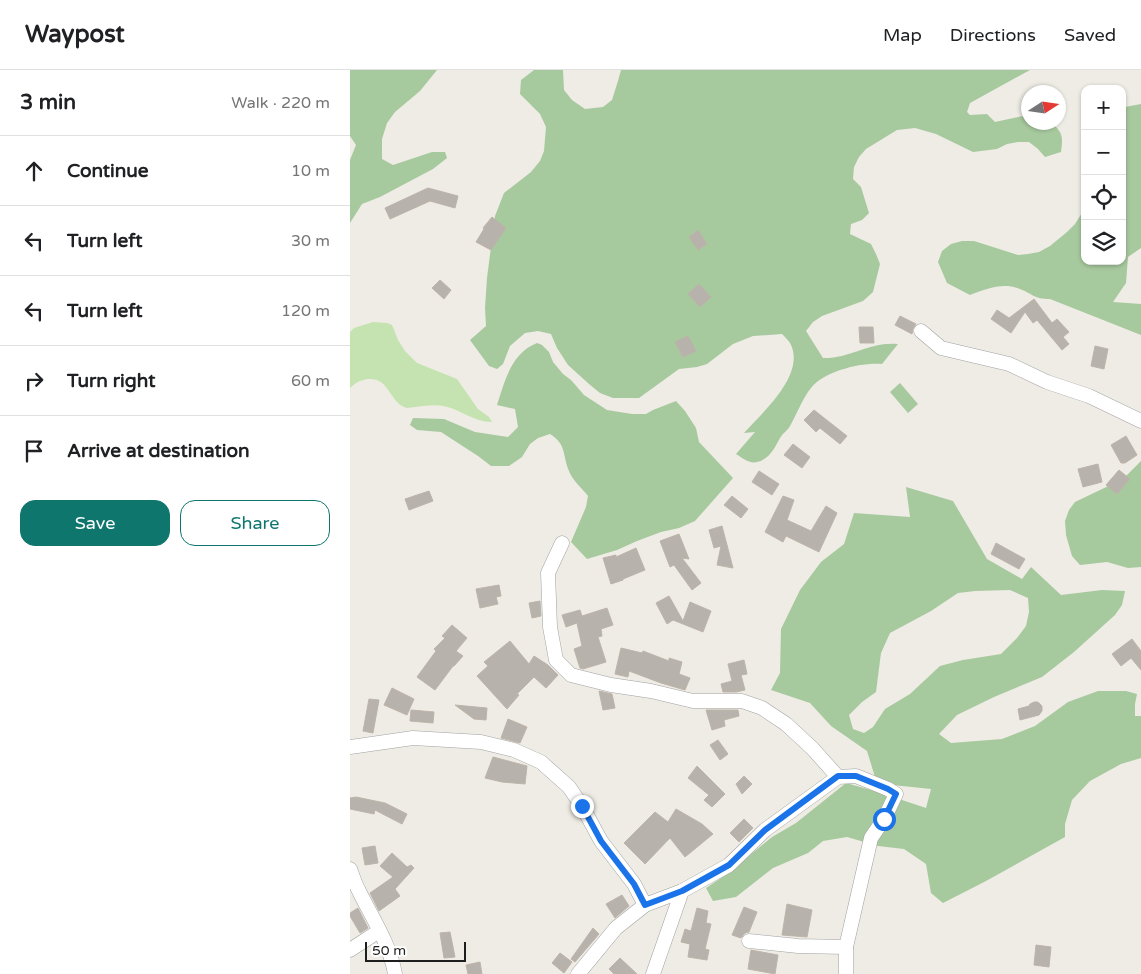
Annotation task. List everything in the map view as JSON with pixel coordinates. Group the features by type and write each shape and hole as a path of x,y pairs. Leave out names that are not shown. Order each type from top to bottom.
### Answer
{"street":[{"path":"921,331 941,348 1009,364 1047,382 1089,396 1141,421"},
{"path":"562,543 548,573 550,627 556,660 571,674 611,685 651,691 694,701 742,701 762,708 786,724 838,776"},
{"path":"350,747 412,738 481,742 514,750 541,762 569,787 601,841 634,884 645,905"},
{"path":"578,974 616,928 645,905 682,891 729,865 765,830 838,776 856,776 896,794 884,819 871,838 846,947 846,974"},
{"path":"350,869 357,889 379,930 393,962 396,974"},
{"path":"653,974 682,891"},
{"path":"350,950 379,930"},
{"path":"749,941 798,946 846,947"}],"green space":[{"path":"350,70 437,70 420,91 395,112 387,123 382,139 382,159 393,165 432,152 445,152 447,158 433,169 380,197 362,204 350,223 350,160 356,145 350,136"},
{"path":"534,70 563,70 564,90 572,100 585,109 603,107 612,100 621,70 1030,70 970,103 967,112 970,115 987,114 995,122 1021,116 1021,130 1058,130 1062,143 1061,152 1045,157 1029,142 1018,142 1007,144 997,149 973,152 936,134 915,128 897,130 866,149 854,167 853,179 861,187 869,213 862,220 851,224 850,234 871,244 880,264 873,292 863,301 822,316 813,322 806,331 823,358 842,356 879,345 898,344 882,364 854,366 834,372 817,382 808,392 789,427 781,436 772,452 762,460 752,462 736,454 755,432 744,433 780,392 788,380 793,367 794,355 790,343 782,334 753,336 733,344 707,364 679,369 639,398 613,398 600,393 568,365 551,334 538,331 525,333 510,346 503,364 497,369 489,366 470,340 486,326 487,278 495,216 504,193 531,172 540,161 544,151 546,127 540,114 520,94 521,80"},
{"path":"1141,104 1141,248 1128,257 1126,283 1113,302 1141,304 1141,335 1050,299 1037,297 1014,287 995,287 970,295 947,283 938,262 942,251 951,244 962,241 974,241 1018,255 1039,252 1050,246 1067,232 1081,214 1081,265 1126,265 1126,107"},
{"path":"373,322 392,325 405,351 417,363 457,379 478,409 489,417 492,422 479,420 443,406 430,405 407,408 396,401 385,386 375,379 363,380 350,388 350,332 354,328"},
{"path":"537,343 549,352 553,362 584,395 607,410 646,414 676,401 685,411 696,428 699,442 733,478 695,521 587,559 571,542 586,507 588,496 570,474 562,446 550,434 538,438 530,444 522,457 509,466 491,466 441,432 417,430 410,425 413,418 444,419 475,432 508,437 518,427 515,409 497,405 506,377 515,361 528,348"},
{"path":"900,383 918,404 908,413 890,392"},
{"path":"1141,461 1141,567 1128,568 1107,562 1080,565 1072,556 1066,535 1065,521 1069,510 1075,502 1123,479"},
{"path":"906,487 953,501 987,559 1022,579 1031,567 1061,595 1102,590 1125,591 1122,605 1115,615 1074,652 1042,677 957,715 939,734 951,743 1002,739 1035,726 1068,702 1098,691 1126,691 1137,694 1135,716 1141,716 1141,758 1121,764 1090,781 1072,800 1065,824 1065,837 943,903 931,893 926,864 904,849 878,846 847,837 823,841 808,853 773,868 736,897 713,901 706,888 727,874 772,837 796,823 846,783 926,808 931,789 883,784 875,777 867,751 831,726 810,703 771,690 780,673 781,629 800,590 821,562 844,544 854,513 910,517","holes":["1010,590 1028,598 1029,612 1026,626 1001,654 940,666 910,694 885,709 873,727 864,733 853,729 849,715 876,692 881,653 890,633 931,611 958,593"]}],"building":[{"path":"428,188 458,196 455,208 430,201 390,219 385,208"},
{"path":"492,217 506,228 491,250 476,242 483,228"},
{"path":"698,230 707,244 698,250 689,237"},
{"path":"440,280 451,290 444,299 432,288"},
{"path":"699,284 711,297 700,307 688,294"},
{"path":"1034,299 1052,323 1057,319 1069,332 1063,337 1069,344 1062,350 1037,320 1033,323 1025,312 1011,333 991,319 997,310 1009,318"},
{"path":"900,316 916,324 912,334 895,325"},
{"path":"859,327 873,327 874,343 860,343"},
{"path":"688,336 696,351 683,357 675,342"},
{"path":"1095,346 1108,349 1104,369 1091,366"},
{"path":"814,410 847,436 840,444 820,428 816,432 804,420"},
{"path":"1126,436 1137,455 1125,463 1121,463 1111,445"},
{"path":"793,444 810,457 802,468 784,455"},
{"path":"1098,464 1102,482 1083,487 1078,469"},
{"path":"1119,470 1130,479 1117,494 1106,485"},
{"path":"759,471 779,484 772,495 752,482"},
{"path":"429,491 433,501 409,510 405,499"},
{"path":"732,496 748,509 741,518 724,505"},
{"path":"783,496 794,500 787,520 811,531 826,506 837,513 819,552 786,536 783,542 765,532"},
{"path":"722,526 733,568 717,565 721,546 714,548 709,530"},
{"path":"679,534 689,559 682,558 701,583 692,590 674,565 670,567 660,541"},
{"path":"996,543 1025,559 1019,569 991,554"},
{"path":"636,548 645,570 611,584 603,558 616,555 616,557"},
{"path":"499,585 501,596 496,597 498,604 480,608 476,589"},
{"path":"669,596 683,621 690,602 711,611 703,632 673,620 667,624 656,603"},
{"path":"540,601 541,616 532,618 529,603"},
{"path":"607,608 613,625 601,629 602,636 598,637 606,662 583,669 580,668 574,649 582,646 577,623 566,627 562,615 580,610 582,616"},
{"path":"452,625 467,638 456,651 463,656 435,690 417,677 436,651 434,649 445,638 442,636"},
{"path":"1132,639 1141,651 1141,670 1131,658 1121,666 1112,654"},
{"path":"510,641 529,664 534,656 548,665 558,675 546,688 534,677 517,694 519,695 507,709 477,676 488,666 484,662"},
{"path":"621,648 642,653 643,651 669,661 669,658 682,662 679,674 690,678 685,690 629,671 628,677 615,674"},
{"path":"744,660 747,674 741,675 745,690 723,692 721,684 732,681 728,664"},
{"path":"392,688 414,699 407,715 384,705"},
{"path":"599,691 612,694 615,708 603,710"},
{"path":"369,699 379,700 373,733 363,731"},
{"path":"1034,702 1038,702 1042,706 1042,711 1039,715 1020,720 1018,709 1029,706"},
{"path":"455,705 487,708 486,720 474,719"},
{"path":"411,710 434,712 433,723 410,721"},
{"path":"706,710 738,710 739,716 724,720 725,726 712,730"},
{"path":"508,719 527,727 520,743 501,738"},
{"path":"718,740 728,754 720,760 710,745"},
{"path":"493,757 527,766 525,784 485,778"},
{"path":"697,766 725,794 712,807 704,800 709,795 688,778"},
{"path":"744,776 752,784 742,794 736,784"},
{"path":"356,797 385,803 407,814 402,824 375,810 374,814 350,809 350,798"},
{"path":"676,809 702,824 713,834 685,857 670,838 645,864 624,843 655,812 668,822"},
{"path":"744,819 753,828 739,842 730,833"},
{"path":"375,846 378,863 365,865 362,848"},
{"path":"392,853 407,867 411,865 414,868 395,889 400,896 379,911 370,893 393,877 380,866"},
{"path":"622,895 629,906 615,918 606,904"},
{"path":"787,904 812,910 807,937 782,935"},
{"path":"744,907 757,912 749,932 745,933 741,938 732,935"},
{"path":"358,908 368,928 360,933 350,916 350,913"},
{"path":"697,908 708,911 706,923 711,924 705,949 709,950 707,960 688,957 690,944 681,942 685,929 691,931"},
{"path":"593,928 599,934 575,962 571,959"},
{"path":"450,932 455,957 444,958 440,933"},
{"path":"1036,945 1051,947 1049,967 1034,965"},
{"path":"751,950 778,955 775,974 748,969"},
{"path":"560,953 572,962 564,973 552,963"},
{"path":"620,958 637,974 614,974 609,969"},
{"path":"480,962 482,974 468,974 466,965"}],"route":[{"path":"582,806 601,841 634,884 645,905 682,891 729,865 765,830 838,776 856,776 896,794 884,819"}]}
